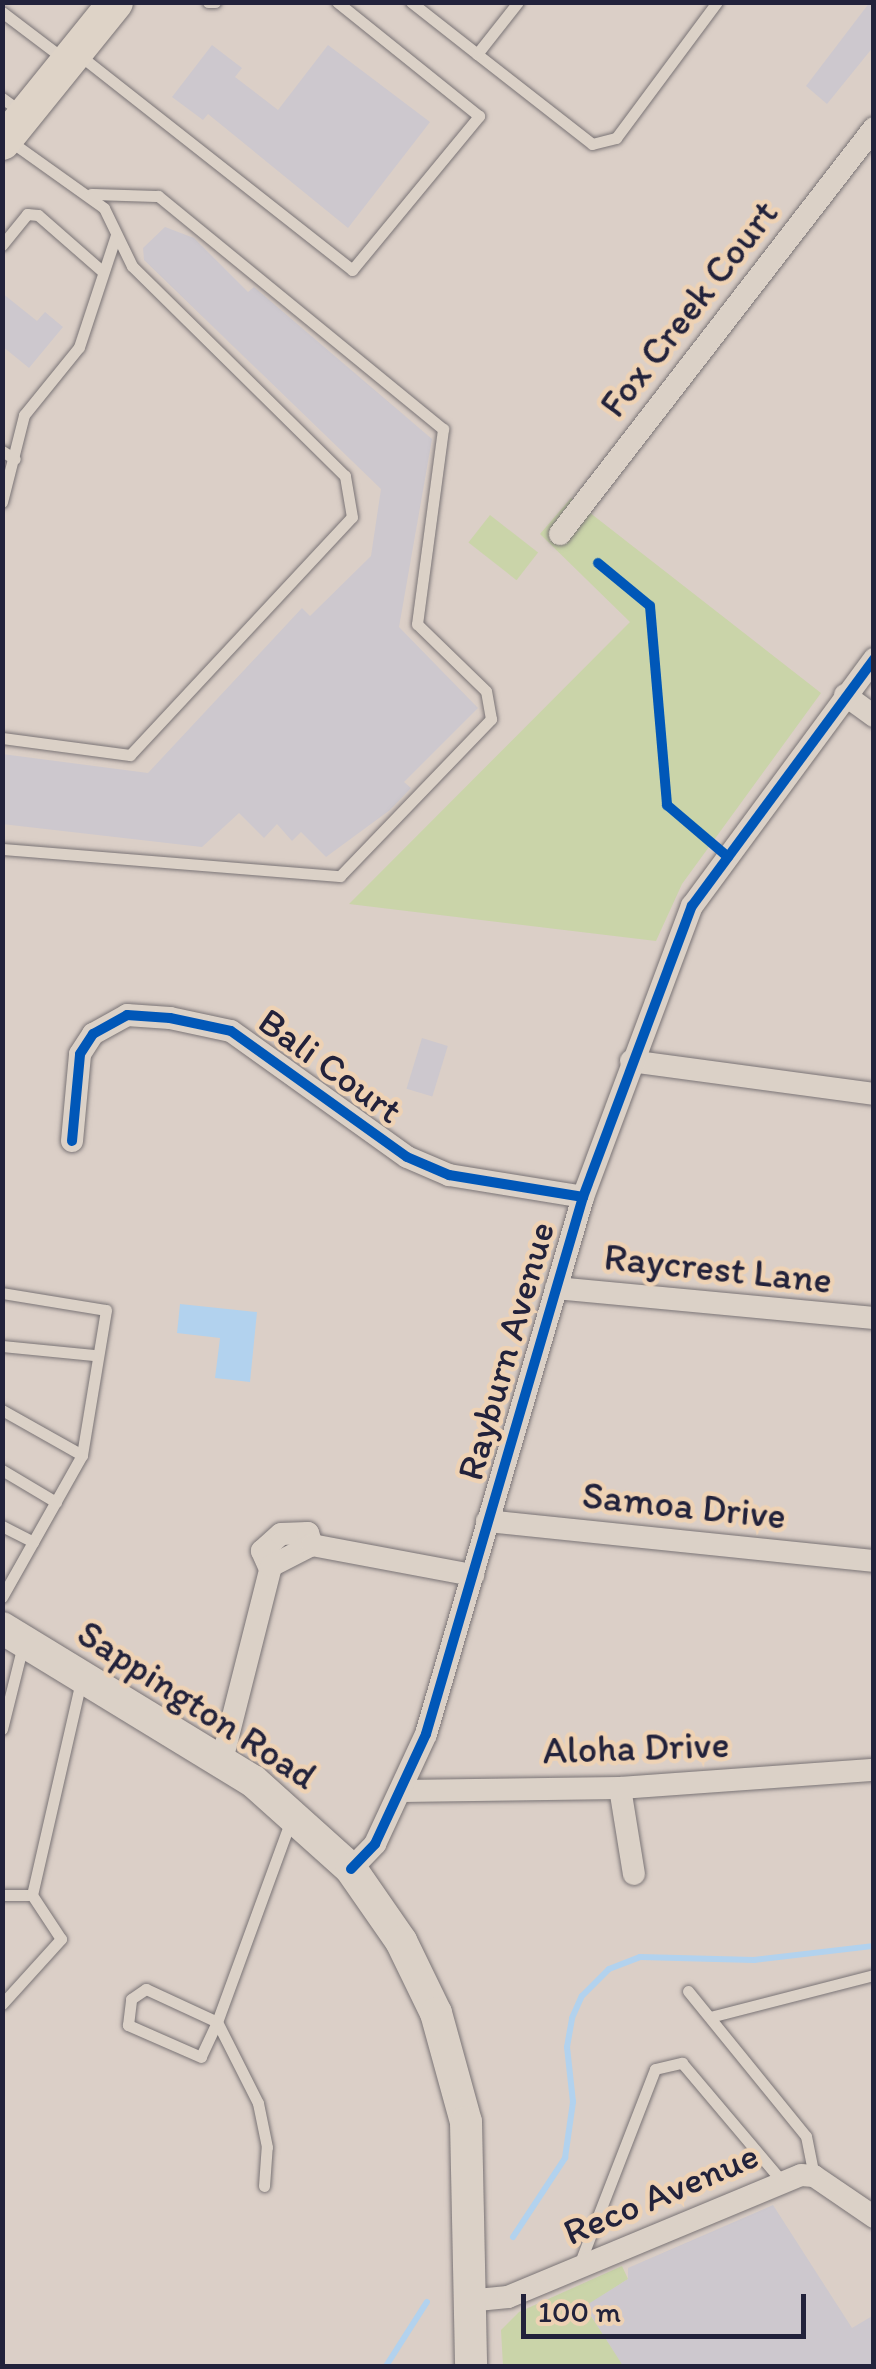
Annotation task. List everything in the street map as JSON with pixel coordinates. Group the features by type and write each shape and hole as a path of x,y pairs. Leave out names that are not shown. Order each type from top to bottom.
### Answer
{"main road":[{"path":"9,123 115,2"},
{"name":"Sappington Road","path":"13,1634 222,1760 294,1814 350,1870 401,1941 436,2014 466,2122 471,2366"}],"street":[{"name":"Fox Creek Court","path":"560,534 874,128"},
{"name":"Rayburn Avenue","path":"350,1870 376,1844 402,1791 473,1575 583,1197 692,906 874,659"},
{"path":"846,695 874,716"},
{"name":"Bali Court","path":"72,1141 80,1054 93,1034 128,1015 170,1018 231,1031 407,1157 449,1175 583,1197"},
{"path":"631,1062 874,1094"},
{"name":"Raycrest Lane","path":"556,1288 874,1318"},
{"name":"Samoa Drive","path":"487,1521 874,1561"},
{"path":"222,1760 270,1569 312,1545 473,1575"},
{"name":"Aloha Drive","path":"402,1791 620,1788 874,1770"},
{"path":"620,1788 634,1874"},
{"name":"Reco Avenue","path":"467,2301 508,2297 782,2180 814,2176 874,2217"}],"lane":[{"path":"2,12 71,56 352,270 479,116 336,2"},
{"path":"411,2 592,144 616,138 717,2"},
{"path":"477,54 518,2"},
{"path":"2,738 130,755 352,517 345,476 132,266 91,194 9,123"},
{"path":"2,848 340,876 490,719 486,691 416,624 443,429 158,196 91,194"},
{"path":"2,245 27,214 38,215 103,272"},
{"path":"2,502 24,415 79,347 116,234"},
{"path":"2,451 15,459"},
{"path":"2,1293 102,1305 82,1455 2,1598"},
{"path":"2,1346 94,1355"},
{"path":"2,1410 82,1455"},
{"path":"2,1470 56,1502"},
{"path":"2,1526 33,1542"},
{"path":"2,1729 13,1634"},
{"path":"2,2004 61,1939 32,1895 82,1677"},
{"path":"264,2186 267,2147 258,2103 217,2022 146,1988 130,1999 124,2016 128,2026 201,2056 217,2022 294,1814"},
{"path":"2,1894 32,1895"},
{"path":"710,2017 874,1975"},
{"path":"688,1991 806,2136 814,2176"},
{"path":"578,2268 655,2069 682,2064 782,2180"}],"green space":[{"path":"571,498 821,693 682,884 656,941 349,904 630,622 540,534"},
{"path":"490,515 538,553 517,580 468,543"},
{"path":"622,2266 628,2279 585,2307 624,2366 503,2366 501,2330 519,2312"}],"water":[{"path":"180,1304 257,1312 250,1382 215,1378 220,1338 177,1333"}],"building":[{"path":"870,2 874,46 827,104 806,86"},
{"path":"212,45 242,68 235,77 278,110 328,45 430,122 348,228 208,114 203,120 172,97"},
{"path":"165,227 194,238 248,292 254,287 432,439 399,627 478,708 404,782 411,788 390,810 326,857 301,832 292,841 277,824 264,838 239,813 202,847 2,824 2,754 148,773 302,608 310,616 371,556 381,489 144,260 143,248"},
{"path":"2,293 37,321 45,312 63,327 29,368 2,346"},
{"path":"422,1038 448,1046 432,1097 407,1089"},
{"path":"773,2205 852,2328 874,2315 874,2366 623,2366 585,2306 628,2279 628,2268"}],"waterway":[{"path":"513,2237 565,2158 573,2102 567,2047 572,2018 582,1996 609,1969 640,1957 754,1960 874,1946"},
{"path":"386,2366 427,2302"}],"cycle path":[{"path":"598,563 650,606 667,805 728,857"},
{"path":"351,1869 375,1844 426,1734 583,1197 692,906 874,659"},
{"path":"72,1141 80,1054 93,1034 127,1015 170,1018 231,1031 407,1157 449,1175 583,1197"}]}
